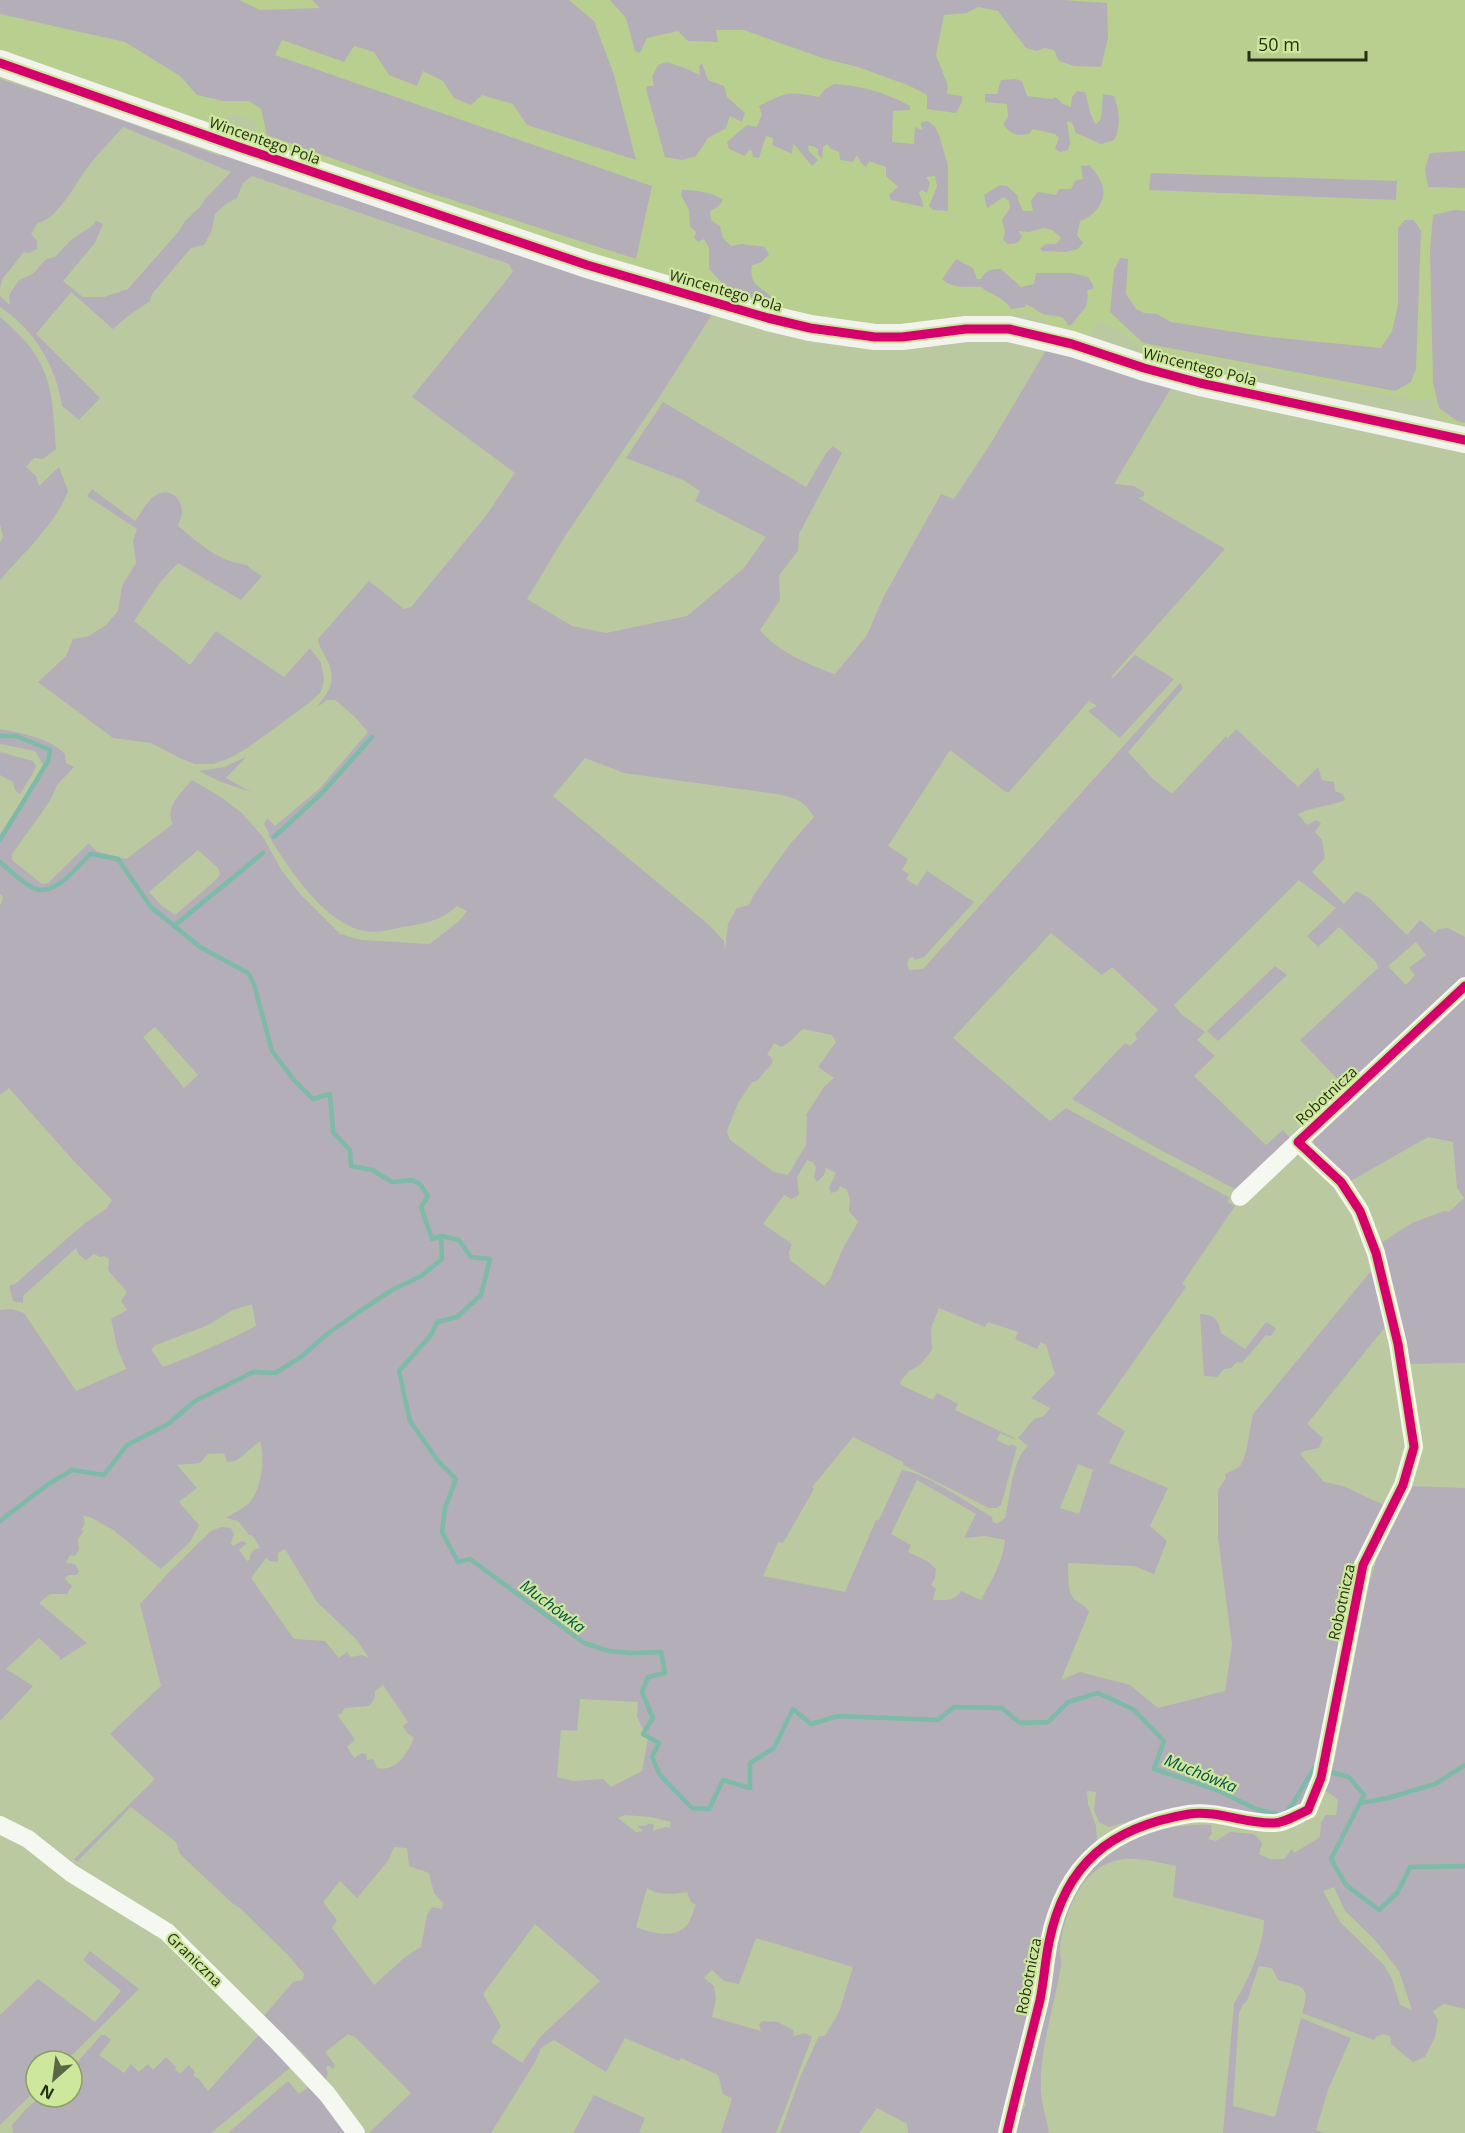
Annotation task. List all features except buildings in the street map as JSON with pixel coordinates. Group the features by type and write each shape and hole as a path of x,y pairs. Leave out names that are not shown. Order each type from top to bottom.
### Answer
{"street":[{"name":"Wincentego Pola","path":"0,63 587,266 768,318 810,328 875,337 902,337 966,329 1009,329 1072,344 1144,368 1200,383 1465,440"},
{"name":"Robotnicza","path":"1007,2133 1040,1999 1049,1941 1058,1910 1071,1881 1094,1852 1134,1828 1190,1814 1211,1814 1277,1824 1308,1810 1323,1769 1363,1565 1403,1485 1414,1447 1398,1344 1376,1253 1360,1211 1341,1182 1298,1142 1465,986"},
{"path":"1239,1197 1298,1142"},
{"name":"Graniczna","path":"0,1825 28,1839 71,1874 167,1932 278,2041 327,2094 356,2133"}],"shaded area":[{"path":"0,0 1465,0 1465,430 1448,425 1435,413 1433,400 1412,399 1142,348 1122,331 1099,321 1084,339 1027,313 931,325 861,329 658,277 260,144 253,119 231,113 212,129 0,54"},
{"path":"0,0 239,0 260,10 320,8 312,0 569,0 594,21 614,75 636,160 527,125 513,104 482,95 471,105 454,98 443,81 423,71 417,86 389,75 374,52 354,46 344,62 282,40 275,55 652,186 636,259 418,189 267,135 261,109 249,101 223,101 197,95 180,76 125,42 0,14"},
{"path":"610,0 1064,0 1107,3 1108,38 1101,67 1074,66 1059,61 1054,50 1045,48 1037,51 1026,48 998,11 978,7 967,13 944,15 936,55 948,86 947,94 962,96 962,102 956,113 927,109 927,95 910,86 744,30 716,30 718,42 688,41 678,31 647,38 640,53 635,51 626,18"},
{"path":"666,62 700,75 699,66 702,63 708,80 724,86 727,97 745,113 742,122 730,116 726,128 708,138 696,156 682,160 665,157 646,89 647,86 654,86 652,77 658,65"},
{"path":"0,79 63,99 220,156 226,149 713,313 565,536 527,599 572,626 606,633 687,616 744,568 766,537 695,501 700,491 683,480 626,458 663,402 806,487 826,453 833,446 842,453 799,534 798,551 779,575 780,600 760,630 784,651 835,674 867,635 883,598 941,494 954,499 991,443 1049,345 1174,383 1114,484 1134,486 1144,492 1144,496 1138,498 1225,549 1111,677 1113,678 1135,655 1174,679 1120,738 1088,711 1097,706 1089,701 1009,792 950,750 888,846 908,859 902,870 909,874 906,879 917,886 927,871 974,902 924,957 915,960 913,957 909,958 907,964 909,970 923,969 1180,683 1183,688 1128,752 1153,779 1172,794 1226,736 1228,738 1236,729 1298,787 1318,767 1322,780 1334,782 1335,791 1343,794 1345,800 1298,814 1307,825 1316,820 1321,823 1315,832 1322,840 1325,858 1312,872 1344,904 1356,891 1368,897 1407,935 1420,920 1435,933 1438,929 1448,928 1465,937 1465,977 1347,1089 1300,1040 1378,968 1376,962 1339,927 1318,947 1307,936 1336,908 1299,880 1174,1005 1181,1014 1205,1032 1197,1040 1215,1056 1194,1076 1266,1145 1283,1130 1292,1140 1245,1185 1235,1189 1153,1146 1072,1099 1125,1043 1130,1046 1137,1039 1135,1034 1158,1010 1112,967 1102,975 1051,933 953,1038 1050,1121 1066,1108 1230,1198 1227,1202 1235,1206 1182,1284 1186,1287 1097,1414 1125,1431 1109,1463 1168,1488 1150,1526 1167,1541 1154,1574 1134,1566 1068,1563 1071,1595 1089,1612 1061,1680 1080,1672 1130,1685 1158,1708 1225,1691 1232,1645 1218,1538 1218,1490 1226,1478 1225,1474 1242,1463 1253,1414 1376,1265 1389,1322 1307,1424 1323,1438 1319,1448 1300,1454 1324,1482 1343,1486 1388,1507 1363,1565 1323,1764 1334,1763 1368,1589 1378,1553 1410,1486 1465,1488 1465,2009 1444,2004 1433,2011 1438,2020 1435,2037 1425,2057 1413,2062 1391,2044 1390,2036 1384,2034 1377,2036 1374,2040 1302,2013 1306,1997 1303,1989 1278,1980 1272,1968 1259,1966 1247,2001 1239,2013 1233,2106 1275,2117 1301,2018 1351,2038 1328,2090 1316,2130 1325,2133 1223,2133 1234,2003 1254,1963 1261,1941 1264,1920 1173,1897 1176,1866 1149,1860 1122,1859 1104,1865 1094,1872 1079,1890 1068,1912 1060,1949 1061,1966 1042,2060 1041,2092 1049,2133 1016,2133 1022,2110 1026,2105 1023,2095 1059,1932 1072,1895 1090,1869 1104,1856 1138,1837 1156,1831 1193,1825 1211,1825 1212,1833 1208,1839 1216,1841 1230,1832 1254,1834 1262,1843 1259,1854 1270,1859 1284,1859 1292,1849 1294,1853 1320,1837 1321,1822 1326,1815 1336,1815 1338,1800 1328,1792 1312,1788 1306,1801 1278,1817 1159,1813 1109,1827 1099,1822 1094,1810 1096,1792 1087,1791 1088,1804 1096,1826 1097,1841 1070,1880 1006,2133 908,2133 907,2124 877,2108 859,2133 780,2133 801,2075 819,2036 825,2036 839,2012 853,1967 756,1938 739,1984 724,1981 712,1970 704,1978 714,1986 716,1999 712,2017 761,2031 759,2024 762,2021 778,2022 793,2030 794,2036 805,2033 812,2037 776,2133 721,2133 732,2099 723,2094 718,2075 681,2058 679,2061 625,2038 606,2072 554,2040 541,2048 535,2062 491,2133 369,2133 411,2093 355,2037 348,2034 325,2052 335,2065 333,2069 328,2065 326,2068 328,2073 326,2080 302,2052 263,2017 293,1982 303,1980 304,1974 240,1908 180,1854 176,1842 131,1807 77,1862 74,1859 155,1779 110,1734 161,1686 140,1604 211,1531 221,1527 231,1528 234,1534 231,1543 233,1546 242,1541 247,1543 239,1550 247,1561 250,1560 253,1550 260,1548 252,1535 249,1535 238,1521 226,1518 248,1504 254,1496 260,1481 262,1456 260,1441 235,1461 227,1462 224,1453 208,1454 200,1463 177,1465 197,1488 179,1502 199,1525 190,1542 161,1569 112,1529 83,1516 85,1523 81,1530 84,1531 78,1539 79,1550 75,1556 70,1555 66,1563 75,1564 79,1571 77,1575 68,1575 65,1579 72,1586 67,1594 50,1594 39,1603 87,1643 60,1660 39,1638 6,1669 33,1686 0,1721 0,1310 12,1309 24,1313 76,1391 126,1369 117,1347 111,1319 127,1310 121,1301 127,1292 108,1270 109,1259 94,1254 86,1260 78,1254 76,1248 23,1296 23,1303 13,1301 9,1285 15,1284 85,1223 106,1209 112,1200 9,1088 0,1095 0,906 3,897 0,894 0,834 43,765 35,751 0,744 0,729 26,734 59,748 65,754 66,763 74,767 57,785 50,801 12,854 12,860 42,884 48,883 89,843 96,851 126,859 173,824 172,806 192,780 221,797 243,814 263,837 282,871 302,896 340,934 361,940 430,944 460,920 467,911 457,906 438,918 417,925 374,932 350,926 322,906 296,877 268,835 264,824 267,818 275,826 320,788 368,732 335,700 327,700 316,708 326,695 332,678 329,664 318,639 369,581 404,609 411,607 485,517 515,473 412,397 513,272 509,264 252,176 243,183 237,198 227,203 215,214 212,230 204,245 191,248 152,294 150,301 113,329 71,292 36,334 100,398 79,420 62,406 55,377 42,350 23,326 0,307 0,296 10,305 9,295 19,280 33,274 46,259 55,257 72,239 96,221 103,224 95,243 63,281 83,297 104,297 128,289 179,231 185,221 231,172 123,127 89,165 59,208 38,223 31,234 37,241 37,249 29,253 24,252 3,278 0,288","holes":["585,758 624,773 790,797 799,801 810,811 814,817 790,844 749,905 737,908 728,924 725,950 724,941 709,925 553,796","198,850 218,868 220,874 175,915 162,906 149,892","1416,942 1426,955 1409,968 1415,975 1406,985 1388,966","155,1027 198,1075 184,1088 143,1037","803,1029 832,1035 836,1042 818,1067 834,1078 824,1087 806,1115 806,1145 788,1175 774,1172 730,1140 727,1131 738,1103 752,1082 757,1081 773,1062 767,1055 774,1043 781,1047","807,1160 813,1162 816,1167 814,1177 817,1182 824,1175 826,1168 836,1173 829,1188 831,1193 838,1191 840,1186 847,1190 850,1199 849,1211 858,1222 842,1250 830,1279 824,1286 790,1260 789,1252 792,1244 763,1224 784,1195 792,1199 799,1195 797,1177","252,1304 256,1326 198,1353 163,1367 151,1349 206,1326 233,1310","939,1308 985,1327 988,1322 1018,1332 1015,1339 1037,1349 1041,1342 1046,1345 1055,1374 1031,1398 1050,1408 1044,1416 1034,1419 1018,1438 1028,1446 1018,1460 1015,1469 1005,1518 997,1524 993,1522 992,1517 947,1490 912,1472 902,1470 879,1520 876,1520 845,1592 763,1576 778,1542 783,1543 814,1489 812,1487 853,1437 989,1508 1001,1505 1017,1447 997,1440 1000,1433 1015,1438 955,1410 958,1404 937,1393 933,1400 901,1385 900,1382 909,1371 920,1365 932,1350 931,1328","1078,1464 1093,1470 1079,1514 1060,1508","917,1480 976,1514 964,1538 985,1536 1005,1540 999,1564 981,1600 961,1591 952,1599 933,1600 936,1589 931,1585 936,1569 929,1562 908,1552 911,1545 891,1534","285,1549 317,1602 356,1639 369,1658 362,1655 351,1657 347,1652 339,1658 325,1641 294,1639 251,1578 266,1558 278,1562 278,1553","383,1685 408,1722 403,1726 407,1733 414,1738 404,1756 395,1764 384,1769 377,1768 373,1759 367,1760 366,1754 362,1753 354,1758 347,1747 355,1740 337,1714 341,1714 345,1708 369,1706 375,1698 375,1691","580,1699 638,1702 637,1717 648,1739 642,1771 611,1787 603,1779 573,1781 557,1777 561,1730 577,1731","625,1815 651,1817 671,1822 670,1828 665,1827 653,1831 654,1824 637,1825 643,1831 636,1832 618,1818","394,1847 407,1848 409,1866 429,1873 434,1893 443,1903 442,1909 432,1907 427,1915 421,1947 405,1957 374,1985 332,1928 337,1920 323,1902 340,1881 357,1898 388,1861","1334,1887 1345,1911 1375,1940 1399,1971 1412,2010 1400,2005 1392,1979 1384,1965 1340,1922 1323,1891","647,1888 661,1893 687,1892 691,1902 696,1905 688,1924 683,1929 663,1934 636,1927","535,1924 600,1981 540,2037 522,2063 491,2042 501,2026 483,1994"]},
{"path":"1001,80 1022,81 1027,96 1052,99 1056,97 1063,104 1071,107 1072,97 1077,91 1085,92 1090,113 1096,124 1101,119 1103,94 1114,96 1119,118 1117,135 1114,140 1101,144 1076,133 1072,123 1067,121 1070,142 1068,150 1060,152 1055,148 1059,138 1055,134 1033,129 1029,134 1011,133 1003,124 1008,117 1007,104 985,102 985,94 997,94"},
{"path":"834,84 873,90 910,106 910,110 893,111 892,142 914,144 915,127 922,130 921,122 928,121 935,127 948,165 948,211 933,210 929,206 937,186 935,176 926,177 930,183 927,193 922,190 919,192 924,207 891,200 889,195 898,187 886,176 886,167 869,161 866,167 857,155 853,162 840,160 839,152 831,149 827,144 823,147 822,158 818,155 818,149 808,146 809,151 818,160 812,166 793,143 792,154 772,145 773,138 766,136 759,158 753,157 752,151 749,150 745,156 729,149 727,142 747,125 757,127 762,114 759,106 788,94 819,97 825,89"},
{"path":"1465,151 1465,188 1428,187 1425,169 1430,153"},
{"path":"1090,165 1100,180 1103,194 1096,211 1080,221 1077,235 1083,243 1078,249 1065,252 1042,251 1040,248 1046,244 1056,244 1061,238 1052,230 1044,228 1029,232 1018,231 1022,236 1015,244 1008,244 1003,240 1005,232 1002,220 1010,208 1009,201 1004,197 987,208 984,195 1000,185 1007,186 1018,196 1023,211 1033,211 1031,200 1038,192 1056,195 1059,189 1071,189 1075,181 1083,179 1081,166"},
{"path":"1151,173 1397,181 1396,200 1149,190"},
{"path":"682,190 703,192 723,200 718,207 710,211 711,220 720,226 723,238 731,246 742,244 765,247 769,255 760,263 752,265 751,273 752,279 770,296 774,301 773,304 720,289 723,284 709,269 709,248 704,239 698,242 694,238 696,232 690,226 689,210 681,195"},
{"path":"1455,210 1465,211 1465,423 1457,421 1439,408 1433,382 1430,251 1433,215"},
{"path":"1405,220 1414,220 1421,231 1416,369 1411,382 1395,391 1143,343 1110,312 1114,270 1120,258 1128,259 1126,294 1136,309 1144,313 1157,314 1171,322 1261,336 1381,348 1392,331 1398,305 1398,228"},
{"path":"956,259 973,268 977,279 981,279 989,271 1001,269 1021,287 1034,284 1036,273 1072,273 1088,277 1093,289 1087,290 1086,306 1073,324 1068,326 1061,317 1043,314 1026,304 1025,307 1011,309 1001,299 981,287 951,285 942,279"},
{"path":"0,317 17,332 39,361 46,375 53,407 56,449 43,459 34,458 26,467 36,476 39,486 59,467 68,491 47,527 0,580 0,542 3,537 0,524"},
{"path":"92,489 135,521 153,497 166,492 174,495 180,502 182,514 178,526 217,555 247,565 262,576 241,600 178,563 161,581 134,621 190,665 216,631 284,677 310,648 321,663 324,680 321,692 249,747 230,758 213,764 195,764 151,743 113,738 38,682 66,656 73,639 89,636 106,625 118,611 122,586 136,563 133,541 137,529 87,496"},
{"path":"0,752 33,761 36,766 20,794 15,790 13,782 0,775"},
{"path":"246,757 226,778 251,792 221,782 199,771 224,767"},
{"path":"1275,966 1287,975 1218,1041 1207,1031"},
{"path":"1465,996 1465,1363 1409,1364 1378,1245 1412,1223 1444,1211 1449,1212 1464,1198 1457,1188 1453,1142 1428,1137 1349,1182 1315,1153 1313,1137"},
{"path":"1200,1314 1209,1315 1215,1319 1221,1333 1245,1349 1266,1322 1276,1328 1271,1336 1266,1335 1242,1363 1237,1362 1231,1368 1224,1369 1217,1377 1204,1376"},
{"path":"90,1951 139,1989 78,2049 24,2049 24,2102 0,2125 0,2015 38,1979 95,2022 121,1991 83,1960"},
{"path":"101,2035 105,2035 111,2040 99,2055 124,2073 131,2064 139,2072 148,2064 153,2070 166,2057 180,2074 189,2065 195,2072 193,2075 208,2091 259,2035 291,2067 211,2133 13,2133 12,2125 26,2109 84,2109 84,2054"},
{"path":"288,2081 299,2094 314,2083 351,2133 228,2133"},
{"path":"594,2095 645,2118 639,2132 642,2133 573,2133"}],"waterway":[{"name":"Muchówka","path":"0,736 16,736 50,750 48,761 0,840"},
{"path":"274,837 322,793 372,737"},
{"path":"174,926 263,853"},
{"name":"Muchówka","path":"0,862 25,883 42,890 49,889 65,880 90,854 118,859 151,907 200,947 248,973 254,984 272,1051 294,1080 313,1099 330,1094 333,1132 350,1150 351,1166 372,1170 392,1182 412,1180 420,1184 428,1196 421,1207 432,1239 441,1236 459,1240 471,1257 490,1259 481,1295 457,1317 437,1322 431,1335 399,1371 410,1421 438,1461 456,1479 445,1508 442,1532 458,1562 470,1559 584,1643 609,1651 661,1652 665,1673 648,1677 642,1692 653,1718 643,1734 659,1743 652,1757 660,1775 692,1808 709,1809 723,1780 750,1788 750,1763 774,1748 793,1709 811,1724 838,1716 938,1720 954,1707 1002,1708 1020,1723 1048,1722 1068,1702 1098,1693 1133,1709 1164,1741 1154,1769 1217,1790 1256,1809 1283,1816 1314,1768 1318,1769"},
{"path":"0,1521 47,1485 72,1470 104,1475 127,1445 168,1424 195,1401 253,1372 275,1373 301,1357 327,1334 392,1290 421,1276 442,1259 441,1236"},
{"path":"1360,1803 1388,1798 1435,1784 1465,1765"},
{"name":"Muchówka","path":"1326,1771 1349,1777 1364,1795 1331,1859 1346,1885 1379,1910 1398,1892 1410,1867 1465,1866"}],"cycle path":[{"path":"0,63 587,265 768,318 810,328 875,337 902,337 966,329 1009,329 1072,344 1144,368 1200,383 1465,440"},
{"path":"1007,2133 1040,2000 1056,1914 1067,1890 1080,1870 1096,1853 1115,1839 1136,1828 1161,1820 1200,1813 1263,1823 1278,1823 1287,1820 1308,1810 1321,1778 1363,1565 1403,1485 1414,1447 1398,1344 1376,1253 1360,1211 1341,1182 1298,1142 1465,986"}]}
